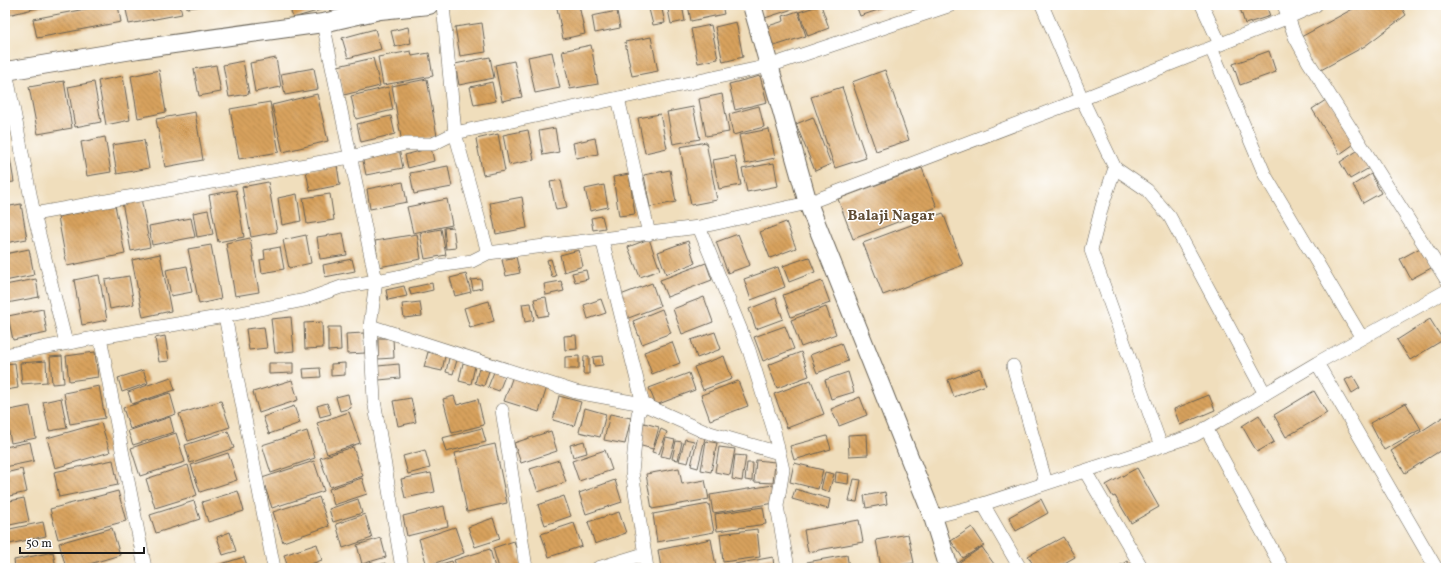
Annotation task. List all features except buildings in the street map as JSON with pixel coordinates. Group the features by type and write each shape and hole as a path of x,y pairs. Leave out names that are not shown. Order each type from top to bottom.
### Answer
{"street":[{"path":"66,343 34,214 6,68 322,23 379,8 429,5"},
{"path":"442,5 456,133 488,254"},
{"path":"752,5 768,66 808,203 933,517 949,568"},
{"path":"34,214 350,156 406,144 433,144 456,133 768,66 951,5"},
{"path":"1042,5 1082,98 1115,168 1147,190 1170,217 1265,394"},
{"path":"1202,5 1215,46 1265,175 1362,338"},
{"path":"5,355 225,316 304,300 340,287 401,276 438,266 472,261 488,254 699,227 808,203 1215,46 1287,11 1316,5"},
{"path":"1287,11 1295,37 1308,61 1446,279"},
{"path":"322,23 376,281 370,326 374,400 402,568"},
{"path":"618,98 650,234"},
{"path":"1115,168 1102,206 1091,250 1161,446"},
{"path":"699,227 749,350 779,453 783,470 778,506 788,568"},
{"path":"602,240 643,404 638,414 632,472 647,568"},
{"path":"933,517 983,504 1195,435 1317,363 1446,291"},
{"path":"225,316 274,568"},
{"path":"370,326 576,392 643,404 703,431 779,453"},
{"path":"100,337 145,568"},
{"path":"1317,363 1436,568"},
{"path":"1013,366 1046,483"},
{"path":"502,410 526,568"},
{"path":"1206,428 1282,568"},
{"path":"1085,471 1142,568"},
{"path":"983,504 1020,568"},
{"path":"598,568 644,554"}],"district":[{"name":"Balaji Nagar","path":"891,215"}]}
